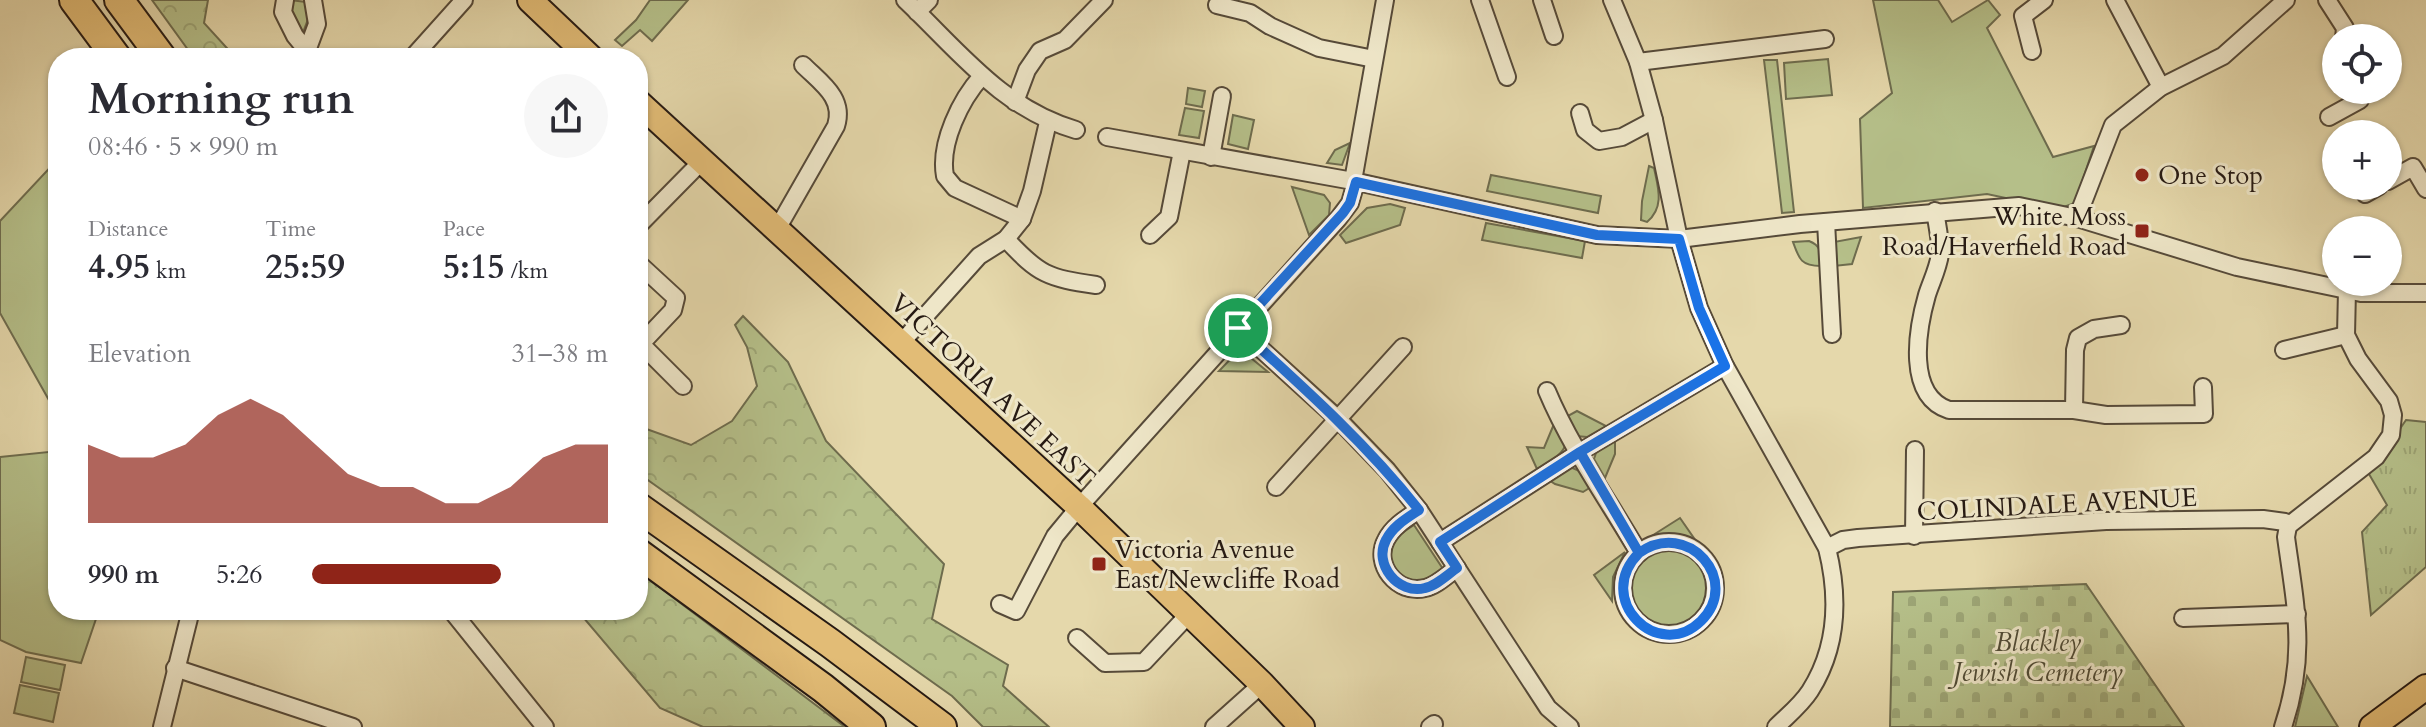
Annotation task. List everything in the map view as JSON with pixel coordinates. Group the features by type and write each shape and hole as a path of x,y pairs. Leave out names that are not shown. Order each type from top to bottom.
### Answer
{"highway":[{"path":"74,0 110,48"},
{"path":"119,0 155,48"},
{"path":"648,514 942,727"},
{"path":"648,560 823,688 871,727"}],"main road":[{"path":"530,0 580,48"},
{"name":"VICTORIA AVE EAST","path":"648,111 1079,507 1262,684 1302,727"},
{"path":"2372,727 2426,687"}],"street":[{"path":"285,0 283,12 306,48"},
{"path":"311,48 317,24 313,0"},
{"path":"421,48 464,0"},
{"path":"1015,102 1027,70 1040,51 1065,40 1104,0"},
{"path":"1000,604 1016,611 1055,536 1350,203 1385,0"},
{"path":"1480,0 1507,77"},
{"path":"1542,0 1554,36"},
{"path":"1612,0 1638,62 1654,120 1679,239 1699,308 1725,366 1827,548 1835,578 1834,626 1829,647 1810,691 1776,727"},
{"path":"2032,51 2023,16 2044,0"},
{"path":"2115,0 2161,87"},
{"path":"2077,218 2113,125 2161,87 2223,56 2286,0"},
{"path":"2327,0 2342,24"},
{"path":"917,4 982,76 1015,102 1048,122 1076,130"},
{"path":"1217,5 1250,13 1270,26 1319,48 1374,59"},
{"path":"1638,62 1825,39"},
{"path":"777,229 840,114 837,101 803,65"},
{"path":"982,76 966,93 959,109 946,154 945,176 955,188 1022,219"},
{"path":"1211,157 1222,96"},
{"path":"2329,117 2353,104"},
{"path":"1580,113 1585,130 1599,141 1622,137 1654,120"},
{"path":"901,343 979,256 1006,239 1022,219 1032,191 1048,122"},
{"path":"1107,137 1354,181 1597,235 1679,239 1935,211 2019,206 2077,218 2237,267 2322,285"},
{"path":"1150,235 1169,217 1182,151"},
{"path":"648,216 702,161"},
{"path":"2402,173 2413,167 2426,189"},
{"path":"1935,211 1940,253 1918,331 1922,386 1939,407 1949,410 2074,410 2106,415 2204,414 2203,387"},
{"path":"1826,222 1832,334"},
{"path":"1006,239 1039,271 1057,279 1096,285"},
{"path":"648,272 676,298 673,310 648,336"},
{"path":"2402,293 2426,293"},
{"path":"2283,727 2297,676 2297,614 2286,537 2288,526 2376,457 2391,435 2393,415 2389,401 2358,359 2346,335 2347,296"},
{"path":"2074,410 2078,338 2094,329 2121,325"},
{"path":"1238,328 1338,419 1387,470 1419,510 1548,708 1570,727"},
{"path":"2284,350 2346,335"},
{"path":"1276,487 1403,347"},
{"path":"648,353 683,386"},
{"path":"1440,542 1580,452 1725,366"},
{"path":"1547,391 1562,425 1639,553"},
{"path":"1914,536 1915,450"},
{"path":"1419,510 1398,525 1384,544 1382,555 1386,571 1404,587 1422,589 1432,586 1457,568"},
{"name":"COLINDALE AVENUE","path":"1827,548 1843,540 1858,538 2106,521 2263,519 2285,522 2288,526"},
{"path":"1674,542 1694,549 1704,558 1710,566 1715,590 1713,603 1700,622 1682,632 1659,633 1646,628 1630,613 1624,598 1623,582 1625,572 1639,553 1654,544 1674,542"},
{"path":"1077,638 1105,663 1144,662 1189,614"},
{"path":"2183,618 2297,614"},
{"path":"162,727 188,620"},
{"path":"459,620 545,727"},
{"path":"175,668 353,727"},
{"path":"1214,727 1262,684"}],"green space":[{"path":"152,0 208,0 204,23 227,48 187,48"},
{"path":"290,0 306,2 310,14 302,35 287,5"},
{"path":"650,0 688,0 652,41 640,30 622,46 615,40 636,20"},
{"path":"1873,0 1938,0 1952,22 1988,0 2000,15 1987,28 2053,157 2094,146 2075,203 2058,209 1987,194 1863,208 1860,119 1892,93"},
{"path":"1828,59 1832,95 1786,99 1784,63"},
{"path":"1764,60 1777,60 1794,212 1782,213"},
{"path":"1188,88 1205,91 1202,107 1186,104"},
{"path":"1185,108 1204,111 1199,138 1179,135"},
{"path":"1233,115 1254,120 1248,149 1228,144"},
{"path":"1350,143 1342,165 1327,163 1335,150"},
{"path":"1649,166 1654,168 1659,196 1656,210 1647,222 1641,220"},
{"path":"48,170 48,398 0,313 0,221"},
{"path":"1491,175 1601,196 1598,213 1487,191"},
{"path":"1292,187 1324,195 1330,203 1329,215 1309,235"},
{"path":"1390,204 1405,208 1400,225 1346,243 1340,235 1367,208"},
{"path":"1486,223 1585,241 1582,258 1482,240"},
{"path":"1861,237 1852,264 1834,266 1834,242"},
{"path":"1809,241 1819,248 1821,266 1809,265 1802,260 1793,242"},
{"path":"743,316 788,362 826,441 944,564 932,619 1008,665 1003,686 1049,727 983,727 952,696 648,480 648,430 691,445 732,421 757,386 747,347 735,325"},
{"path":"1240,349 1268,372 1219,371"},
{"path":"1577,411 1606,426 1587,437 1576,436 1564,418"},
{"path":"2406,420 2426,422 2426,567 2371,615 2362,532 2387,505 2369,474"},
{"path":"1554,424 1566,443 1562,452 1537,469 1527,447 1544,448"},
{"path":"1615,439 1615,454 1605,478 1594,459 1596,453"},
{"path":"48,452 48,620 96,620 81,663 26,652 0,640 0,457"},
{"path":"1570,467 1582,472 1591,487 1583,492 1549,480"},
{"path":"1680,518 1698,544 1670,535 1650,537"},
{"path":"1414,525 1443,569 1427,579 1414,582 1402,576 1390,562 1391,549 1396,540"},
{"path":"1659,549 1675,549 1689,555 1701,567 1707,589 1701,611 1689,623 1675,629 1659,629 1645,623 1633,611 1627,597 1627,581 1633,567 1645,555"},
{"path":"1625,552 1613,577 1612,601 1594,575"},
{"path":"648,579 845,727 703,727 660,708 585,620 648,620"},
{"name":"Blackley Jewish Cemetery","path":"2086,584 2184,727 1890,727 1893,592"},
{"path":"26,657 65,665 60,690 21,682"},
{"path":"2307,676 2338,727 2295,727"},
{"path":"20,685 59,693 53,722 14,713"}],"place":[{"name":"One Stop","path":"2142,175"},
{"name":"White Moss Road/Haverfield Road","path":"2142,231"},
{"name":"Victoria Avenue East/Newcliffe Road","path":"1099,564"}],"route":[{"path":"1238,328 1338,419 1387,470 1419,510 1398,525 1384,544 1382,555 1386,571 1395,582 1414,589 1432,586 1457,568 1440,542 1580,452 1639,553 1632,559 1623,582 1622,590 1630,613 1646,628 1672,634 1692,628 1708,614 1715,590 1710,566 1704,558 1694,549 1674,542 1654,544 1639,553 1580,452 1725,366 1699,308 1679,239 1597,235 1356,182 1350,203 1343,213 1238,328"}]}
